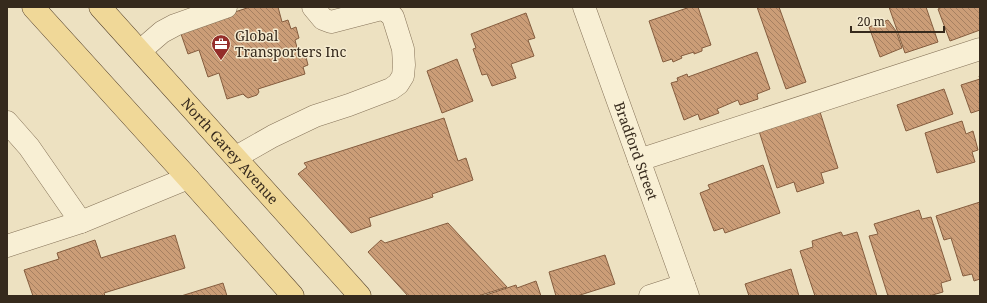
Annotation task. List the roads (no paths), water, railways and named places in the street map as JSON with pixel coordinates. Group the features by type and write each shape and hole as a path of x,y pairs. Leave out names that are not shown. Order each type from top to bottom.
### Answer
{"main road":[{"path":"33,7 293,296"},
{"name":"North Garey Avenue","path":"100,7 360,296"}],"street":[{"path":"140,51 162,32 174,26 226,7"},
{"path":"236,158 273,136 316,116 391,89 398,84 403,76 403,49 393,17 388,12 381,9 331,22 323,20 313,7"},
{"name":"Bradford Street","path":"584,7 686,291"},
{"path":"639,160 980,50"},
{"path":"7,122 29,147 81,222"},
{"path":"7,246 81,222 188,178"},
{"path":"650,296 686,291"}],"place":[{"name":"Global Transporters Inc","path":"221,61"}]}
